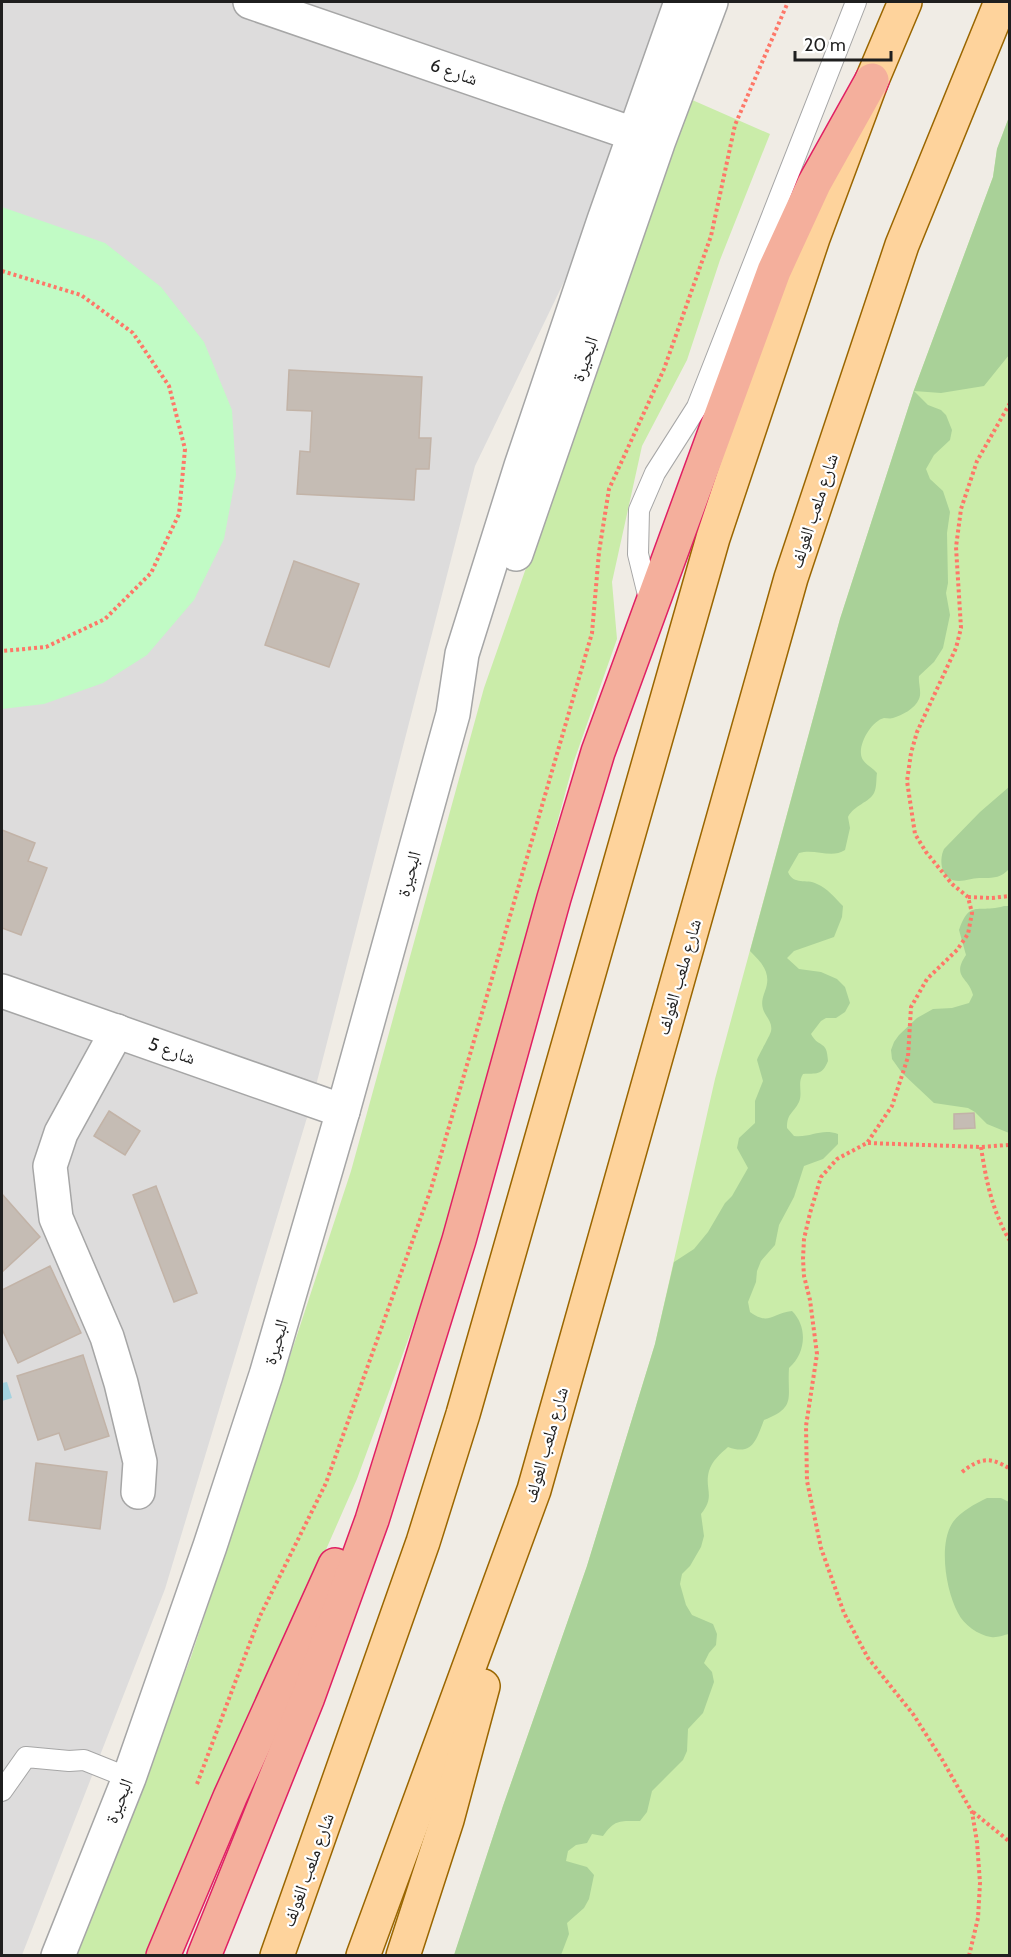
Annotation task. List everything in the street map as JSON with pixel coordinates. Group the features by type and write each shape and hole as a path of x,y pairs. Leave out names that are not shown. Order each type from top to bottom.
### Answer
{"highway":[{"path":"204,1956 308,1697 372,1520 459,1240 554,898 598,752 774,271 814,184 872,80"},
{"path":"163,1956 230,1797 339,1557 372,1520"}],"main road":[{"name":"شارع ملعب الغولف","path":"277,1956 423,1542 463,1414 713,538 813,238 872,80 905,2"},
{"name":"شارع ملعب الغولف","path":"363,1956 534,1490 791,579 902,244 1001,2"},
{"path":"403,1956 447,1820 534,1490"}],"street":[{"name":"شارع 6","path":"250,2 646,139"},
{"name":"البحيرة","path":"646,139 681,2"},
{"name":"البحيرة","path":"58,1956 129,1778 259,1397 343,1111 453,714 465,643 521,466 646,139 711,2"},
{"name":"شارع 5","path":"2,991 343,1111"},
{"path":"117,1032 61,1132 50,1166 56,1218 106,1337 121,1383 140,1462 138,1492"}],"lane":[{"path":"651,610 638,554 639,510 656,473 697,407 856,2"},
{"path":"2,1791 26,1757 84,1760 129,1778"}],"path":[{"path":"194,1791 260,1616 326,1483 431,1189 592,633 599,552 609,489 664,369 711,236 735,125 788,2"},
{"path":"2,271 81,295 133,333 170,387 185,449 179,514 151,573 105,619 46,647 2,651"},
{"path":"1010,403 977,461 961,509 956,547 961,627 956,648 917,732 907,781 915,834 926,852 952,884 968,897 1010,896"},
{"path":"968,897 972,913 968,934 957,950 927,980 911,1007 908,1057 892,1106 867,1143 837,1160 821,1177 814,1195 804,1239 804,1276 810,1300 817,1354 806,1426 807,1481 821,1548 844,1613 868,1658 913,1714 972,1812 980,1883 978,1918 969,1956"},
{"path":"867,1143 1008,1145"},
{"path":"981,1146 988,1190 999,1221 1010,1241"},
{"path":"962,1472 974,1463 987,1459 1010,1468"},
{"path":"972,1812 1010,1842"}],"shaded area":[{"path":"2,2 699,2 475,466 312,1101 165,1589 22,1955 2,1956"}],"green space":[{"path":"690,99 770,134 720,260 687,360 642,446 612,582 617,639 574,761 438,1258 357,1479 148,1955 74,1956 191,1657 351,1171 484,688"},
{"path":"1009,117 1009,1955 454,1956 503,1806 587,1566 655,1344 715,1079 840,619 914,390 993,177 997,149"},
{"path":"1009,117 1009,355 984,386 941,393 914,391 928,405 941,410 946,415 952,430 950,440 934,455 926,469 930,479 943,491 950,512 947,533 948,583 946,593 950,615 943,648 934,662 919,676 920,696 915,706 897,717 879,720 870,729 863,742 861,755 864,762 877,773 876,788 872,796 854,809 848,817 850,828 845,850 834,854 799,853 788,872 794,879 813,882 821,886 843,906 842,917 834,937 794,951 787,958 799,969 821,972 837,979 845,987 850,1003 845,1012 836,1018 826,1018 821,1021 811,1034 826,1050 828,1061 821,1071 803,1074 800,1081 799,1102 787,1123 787,1128 794,1136 832,1132 838,1134 838,1144 823,1159 804,1166 794,1197 779,1225 775,1245 761,1261 748,1302 750,1312 756,1316 771,1318 792,1311 801,1325 802,1348 789,1368 789,1394 786,1406 782,1411 764,1420 756,1440 748,1448 728,1447 712,1464 708,1477 708,1502 701,1514 704,1536 701,1547 690,1566 682,1574 680,1584 686,1605 692,1615 713,1624 717,1634 716,1645 704,1663 712,1672 714,1682 703,1713 688,1729 687,1751 683,1760 652,1791 647,1812 640,1821 618,1822 611,1826 603,1836 592,1834 587,1843 576,1845 568,1851 566,1861 587,1867 594,1875 589,1899 584,1908 567,1923 569,1934 561,1955 454,1955 503,1806 587,1566 655,1344 674,1262 694,1249 708,1232 748,1168 737,1148 739,1138 755,1123 755,1101 763,1081 757,1060 771,1028 762,1004 767,985 765,969 750,951 840,619 914,390 993,177 997,149"},
{"path":"2,207 105,243 161,287 204,342 232,410 236,475 224,539 194,600 147,655 103,683 44,704 2,709"},
{"path":"1009,787 1009,869 995,877 959,881 949,878 942,865 944,849 980,812"},
{"path":"1010,906 1009,1133 987,1124 968,1108 934,1103 902,1073 892,1059 891,1050 899,1035 917,1018 933,1009 952,1008 969,1003 973,995 961,973 960,968 966,955 959,930 971,910"},
{"path":"987,1498 1001,1498 1009,1502 1009,1634 996,1637 976,1632 961,1617 950,1593 945,1568 946,1542 953,1522 964,1511"}],"water":[{"path":"7,1382 12,1398 2,1401 2,1383"}],"building":[{"path":"289,370 422,377 419,438 431,438 429,469 416,469 414,500 297,494 300,451 310,452 312,411 287,410"},
{"path":"294,561 359,584 329,667 265,645"},
{"path":"2,830 35,843 28,861 47,868 21,935 2,928"},
{"path":"109,1111 140,1131 125,1155 94,1136"},
{"path":"974,1113 975,1128 954,1129 954,1114"},
{"path":"156,1186 197,1293 174,1302 133,1195"},
{"path":"2,1194 40,1237 2,1272"},
{"path":"50,1266 81,1333 18,1363 2,1329 2,1290"},
{"path":"83,1355 109,1436 65,1450 59,1433 38,1440 17,1376"},
{"path":"36,1463 107,1472 100,1529 29,1520"}]}
